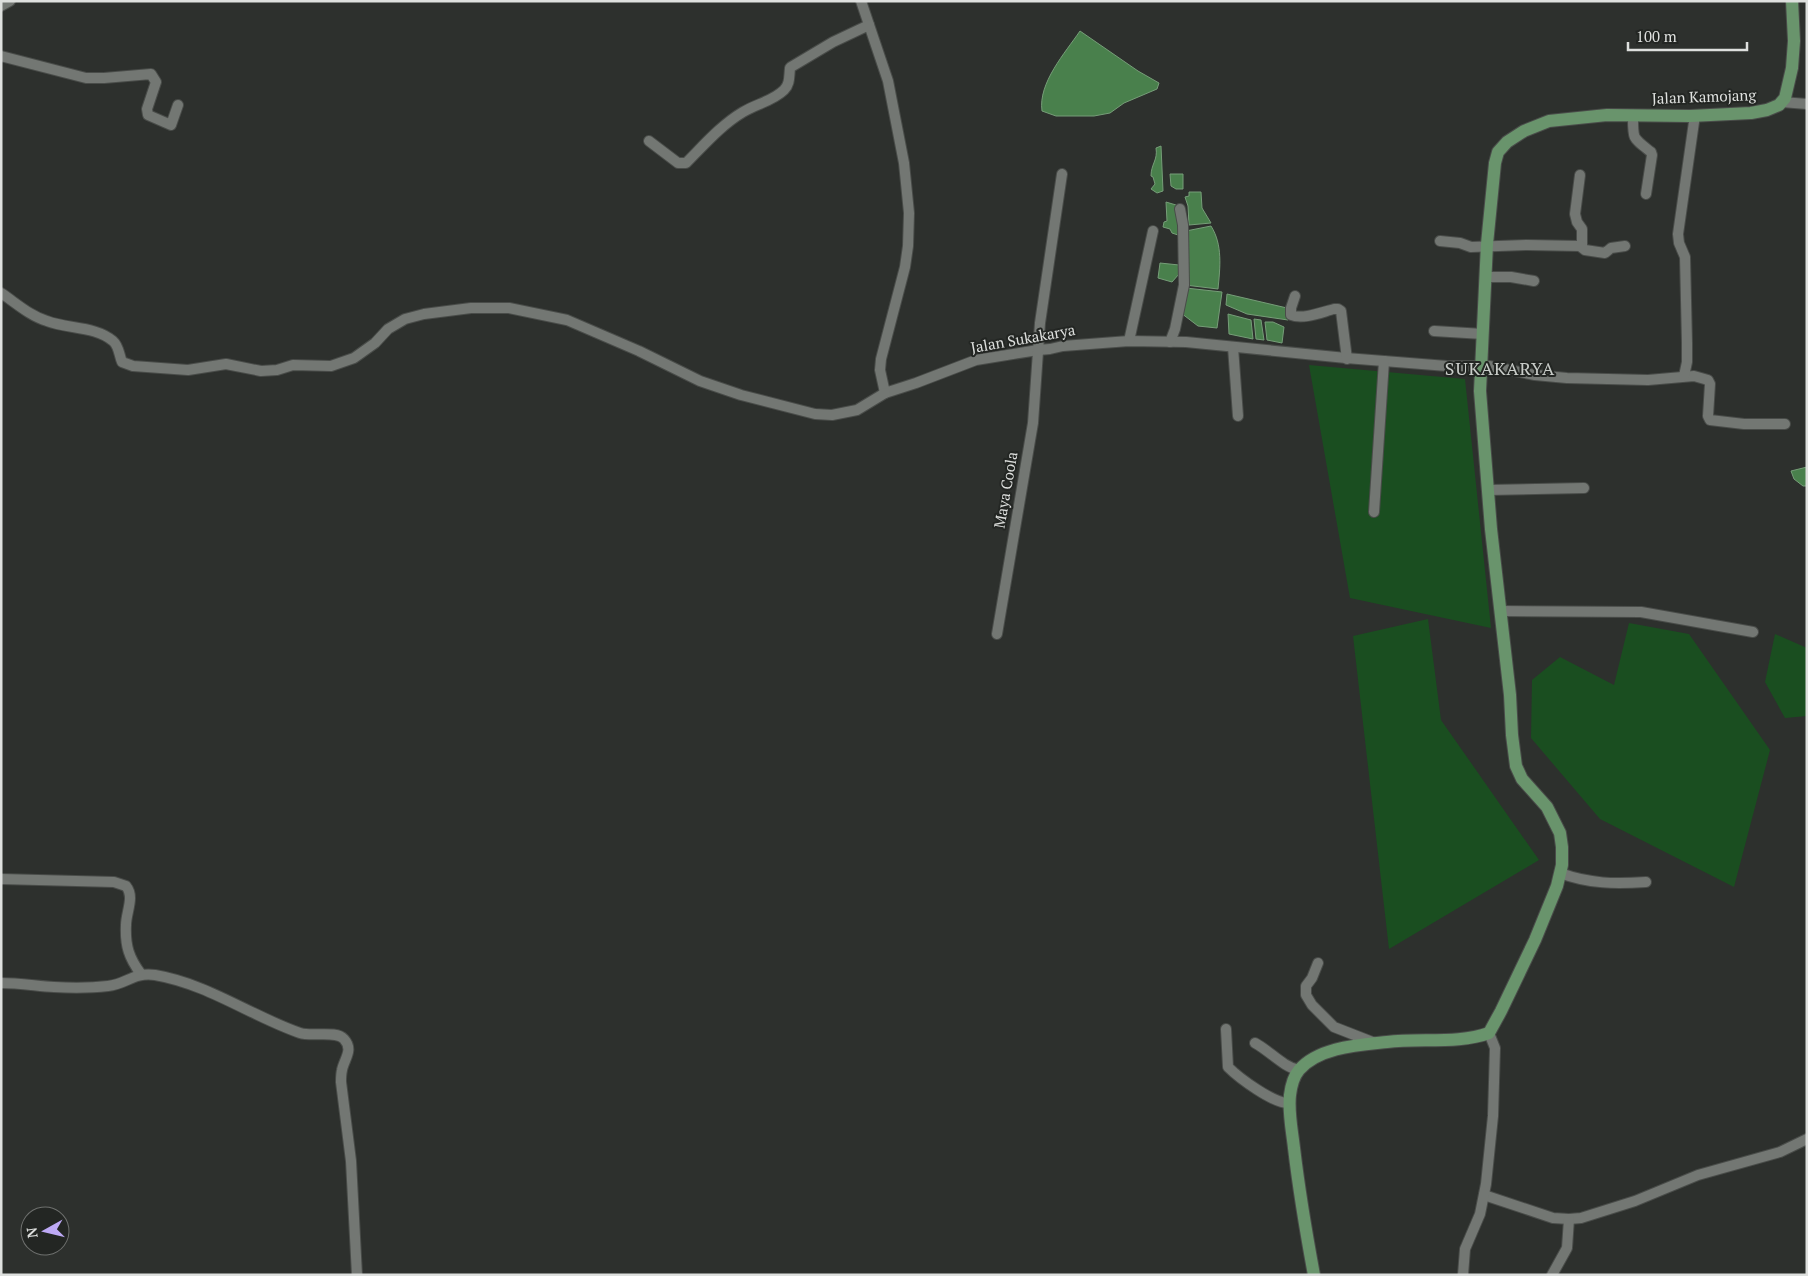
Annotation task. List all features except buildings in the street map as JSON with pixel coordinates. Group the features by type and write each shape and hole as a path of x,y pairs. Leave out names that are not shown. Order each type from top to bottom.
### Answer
{"main road":[{"path":"1782,102 1788,89 1792,68 1794,32 1792,1"},
{"name":"Jalan Kamojang","path":"1489,1033 1535,940 1557,886 1562,865 1560,833 1547,807 1522,778 1516,766 1488,490 1480,391 1487,247 1496,158 1503,146 1524,131 1549,121 1607,115 1695,116 1760,111 1782,102"},
{"path":"1314,1275 1299,1190 1289,1103 1293,1082 1299,1070 1321,1054 1376,1044 1468,1038 1489,1033"}],"street":[{"path":"1,6 10,1"},
{"path":"861,1 888,81 904,163 909,213 906,262 881,360 880,370 885,393"},
{"path":"649,141 678,164 686,163 728,123 743,112 775,96 786,88 790,79 791,67 828,45 869,25"},
{"path":"1,56 86,78 151,74 156,82 147,109 148,115 171,125 178,105"},
{"path":"1782,102 1807,104"},
{"path":"1633,115 1633,135 1635,140 1651,152 1652,155 1646,194"},
{"path":"1684,376 1687,343 1685,257 1679,243 1678,234 1695,116"},
{"name":"Maya Coola","path":"997,634 1033,423 1044,294 1062,174"},
{"path":"1580,176 1575,214 1577,222 1582,229 1582,247"},
{"path":"1170,342 1175,329 1184,285 1184,225 1180,209"},
{"path":"1129,341 1153,231"},
{"path":"1440,241 1460,243 1471,247 1560,245 1606,252 1611,248 1626,246"},
{"path":"1486,277 1534,281"},
{"name":"Jalan Sukakarya","path":"1,293 46,321 86,330 110,339 117,346 122,362 133,366 188,370 226,364 261,371 277,370 293,365 331,366 354,358 375,343 388,329 405,319 424,314 471,308 509,308 567,320 639,351 700,381 741,395 814,414 832,415 857,410 885,393 976,360 1090,343 1129,341 1170,342 1384,361 1489,366 1567,378 1648,380 1694,376 1708,380 1710,384 1708,416 1710,420 1744,424 1785,424"},
{"path":"1295,296 1291,308 1293,316 1334,309 1341,311 1347,358"},
{"path":"1434,331 1483,334"},
{"path":"1233,347 1238,416"},
{"path":"1374,512 1384,361"},
{"path":"1488,490 1584,488"},
{"path":"1500,611 1640,612 1754,632"},
{"path":"1560,873 1575,878 1611,884 1646,882"},
{"path":"1,879 114,882 126,886 130,893 126,924 128,953 131,962 141,974"},
{"path":"1318,963 1312,978 1306,986 1306,994 1312,1005 1334,1027 1376,1044"},
{"path":"1,983 53,987 110,986 141,974 158,976 198,987 301,1033 340,1035 346,1040 349,1054 342,1070 341,1082 351,1161 357,1275"},
{"path":"1226,1029 1228,1067 1260,1092 1280,1103 1289,1103"},
{"path":"1463,1275 1465,1249 1480,1214 1486,1184 1493,1116 1495,1048 1489,1033"},
{"path":"1256,1044 1267,1049 1286,1064 1299,1070"},
{"path":"1484,1195 1553,1218 1570,1219 1591,1216 1635,1201 1678,1182 1707,1172 1780,1152 1807,1139"},
{"path":"1552,1275 1567,1248 1570,1219"}],"shaded area":[{"path":"1080,31 1138,71 1159,83 1157,89 1124,103 1110,113 1094,116 1056,116 1042,111 1042,100 1048,79"},
{"path":"1161,146 1163,191 1157,193 1151,189 1155,184 1151,172 1156,156 1156,148"},
{"path":"1170,174 1183,174 1183,189 1176,189 1171,186"},
{"path":"1189,192 1201,192 1202,208 1211,223 1189,225 1188,206 1185,197 1189,196"},
{"path":"1166,202 1176,205 1181,236 1163,227 1164,222 1167,221"},
{"path":"1211,226 1219,249 1218,289 1185,285 1186,231"},
{"path":"1160,263 1179,265 1179,274 1172,282 1158,278"},
{"path":"1186,288 1222,292 1217,328 1198,326 1181,313"},
{"path":"1227,294 1287,308 1288,320 1247,314 1226,305"},
{"path":"1228,314 1251,320 1253,339 1229,334"},
{"path":"1254,319 1261,320 1264,340 1256,339"},
{"path":"1265,322 1273,322 1284,327 1282,343 1267,340"},
{"path":"1309,365 1465,379 1491,628 1350,598"},
{"path":"1807,467 1807,486 1803,486 1794,479 1791,471"},
{"path":"1428,619 1441,720 1539,860 1389,949 1353,636"},
{"path":"1629,623 1689,634 1770,750 1734,887 1600,819 1531,738 1532,680 1560,657 1614,685"},
{"path":"1775,634 1807,648 1807,716 1785,718 1765,682"}],"district":[{"name":"SUKAKARYA","path":"1500,369"}]}
